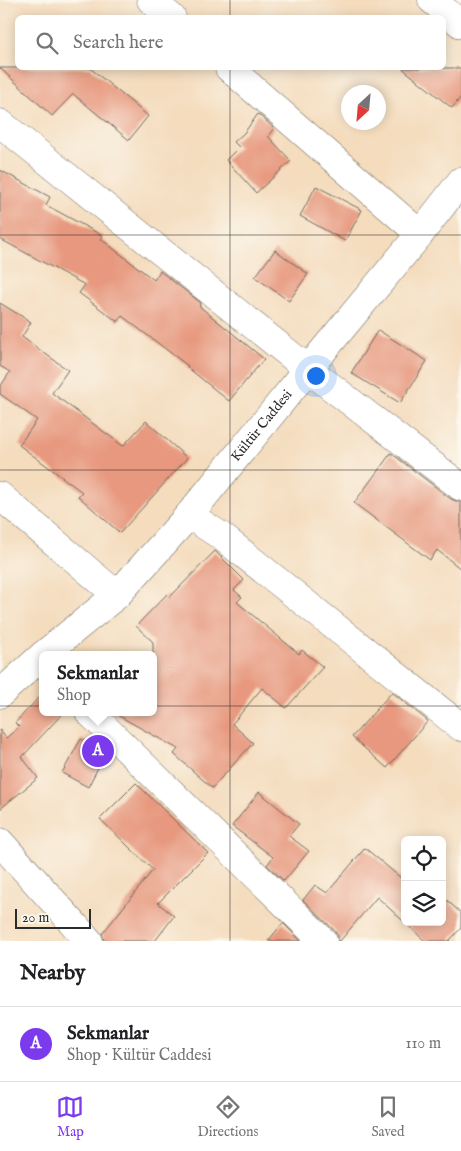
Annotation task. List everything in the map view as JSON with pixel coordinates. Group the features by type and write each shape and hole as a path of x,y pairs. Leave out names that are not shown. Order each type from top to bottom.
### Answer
{"street":[{"path":"152,0 169,15"},
{"path":"432,0 461,24"},
{"path":"231,70 420,234"},
{"path":"0,123 308,369 461,487"},
{"name":"Kültür Caddesi","path":"50,651 117,595 189,515 420,234 461,181"},
{"path":"0,496 117,595"},
{"path":"189,515 221,536 461,726"},
{"name":"Kültür Caddesi","path":"0,694 39,661"},
{"path":"93,716 323,941"},
{"path":"0,842 89,941"}],"building":[{"path":"0,68 15,68 15,70 92,70 148,116 129,140 73,94 52,116"},
{"path":"461,68 461,97 452,108 404,70"},
{"path":"258,114 274,128 268,136 291,161 256,193 226,160 239,147 234,142 244,133"},
{"path":"0,170 50,197 46,205 103,236 101,239 154,280 160,271 201,303 199,306 264,359 229,401 188,366 122,316 118,322 79,293 85,285 0,239"},
{"path":"316,186 362,210 345,241 300,216"},
{"path":"275,250 308,274 289,301 255,277"},
{"path":"0,303 31,322 22,337 68,370 52,393 123,446 146,421 187,458 120,533 78,496 82,492 19,445 37,420 0,394 0,387 10,372 0,366"},
{"path":"378,330 427,361 400,403 351,373"},
{"path":"391,453 451,499 461,503 461,569 437,550 430,560 354,503"},
{"path":"215,551 244,580 234,590 242,597 237,602 299,654 302,650 323,667 286,708 262,688 232,724 253,743 212,788 174,754 178,749 119,716 157,716 157,651 153,651 153,642 136,626 167,594 170,597"},
{"path":"392,692 428,721 387,768 352,737"},
{"path":"39,697 39,716 60,716 22,757 38,778 0,809 0,730 6,738 19,727 15,723"},
{"path":"81,739 106,752 88,787 62,773"},
{"path":"136,783 208,853 158,903 174,916 155,941 104,941 102,934 153,870 100,819"},
{"path":"259,792 299,824 289,836 309,851 284,881 267,865 273,857 232,826"},
{"path":"365,848 401,878 401,919 377,897 338,941 338,936 334,930 303,900 315,885 327,893"},
{"path":"446,900 461,913 461,928 449,941 425,941 409,926 446,926"},
{"path":"283,923 301,941 268,941"}],"place":[{"name":"Sekmanlar","path":"98,751"}]}
